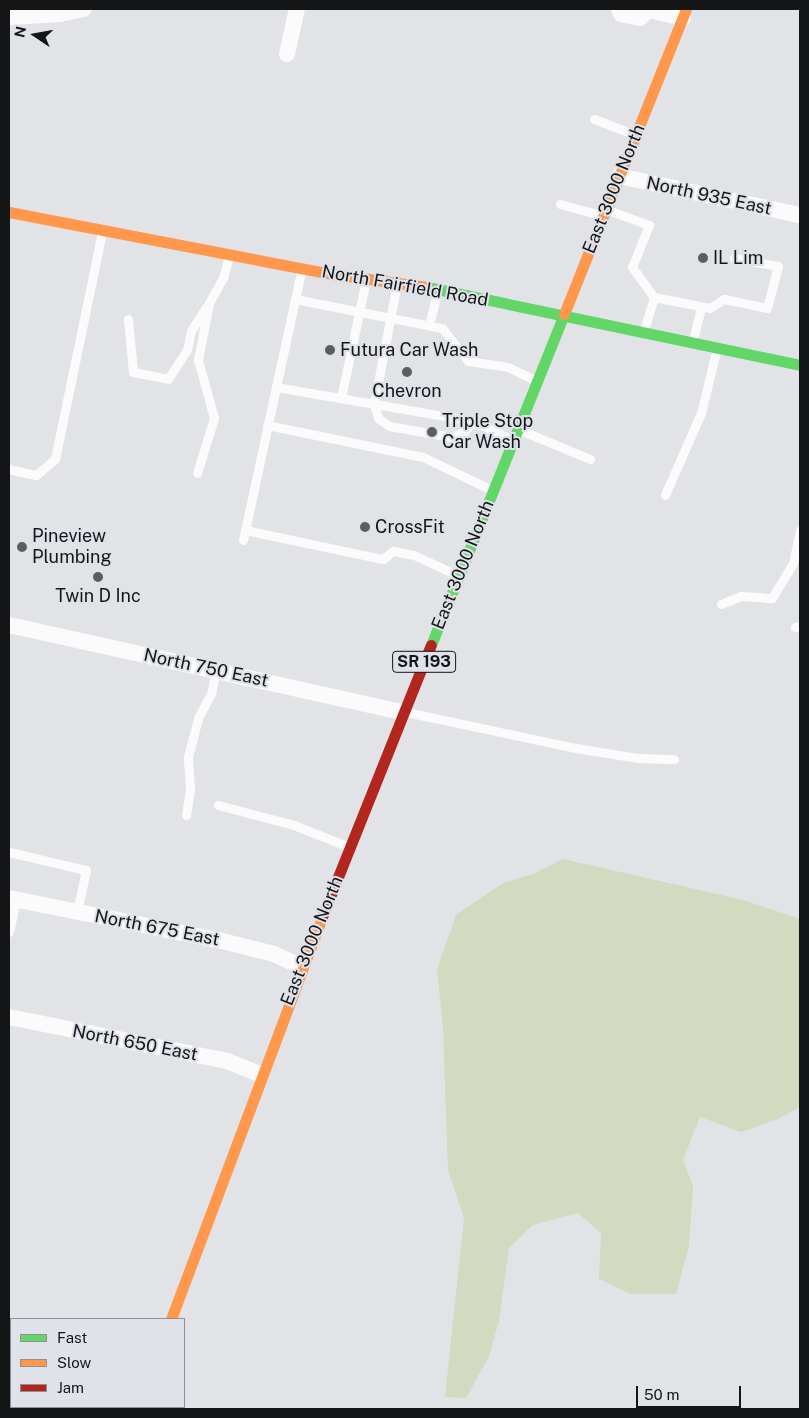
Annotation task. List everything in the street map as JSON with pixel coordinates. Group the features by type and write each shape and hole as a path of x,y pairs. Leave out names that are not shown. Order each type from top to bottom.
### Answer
{"main road":[{"name":"East 3000 North","path":"171,1318 260,1074 349,847 684,13"},
{"name":"North Fairfield Road","path":"9,212 302,268 438,288 562,316 718,345 798,365"}],"street":[{"path":"9,17 60,14 83,9"},
{"path":"287,54 297,9"},
{"path":"619,9 621,14 640,18 646,10 684,13"},
{"name":"North 935 East","path":"619,176 800,215"},
{"name":"North 750 East","path":"9,625 403,712"},
{"name":"North 675 East","path":"13,899 218,940 274,954 302,967"},
{"name":"North 650 East","path":"9,1017 227,1061 260,1074"}],"lane":[{"path":"594,119 636,134"},
{"path":"560,204 604,212 649,225 632,267 654,297 710,308 724,299 767,308 778,266 734,258"},
{"path":"9,469 36,475 56,459 102,230"},
{"path":"128,319 133,372 168,379 187,350 191,331 223,278 229,255"},
{"path":"242,540 302,268"},
{"path":"341,398 366,278"},
{"path":"397,283 374,404 378,418 389,426 452,437 464,432 472,422"},
{"path":"429,325 438,288"},
{"path":"644,330 654,297"},
{"path":"295,298 442,328 468,361 508,368 537,381"},
{"path":"196,473 214,418 198,360 209,303"},
{"path":"692,340 701,306"},
{"path":"665,495 701,413 718,345"},
{"path":"798,365 800,352"},
{"path":"276,387 472,422 512,441"},
{"path":"267,425 423,458 492,490"},
{"path":"517,429 590,459"},
{"path":"245,530 382,559 393,551 414,556 459,576"},
{"path":"721,604 741,596 772,598 793,562 800,530"},
{"path":"186,815 190,789 188,757 198,718 212,694 216,670"},
{"path":"403,712 576,748 638,758 674,759"},
{"path":"218,805 294,824 349,847"},
{"path":"9,852 86,870 77,912"},
{"path":"9,932 13,899"}],"green space":[{"path":"563,859 743,900 800,919 800,1107 778,1119 741,1132 700,1117 683,1160 693,1186 689,1246 676,1294 631,1294 599,1279 601,1233 578,1213 533,1225 509,1248 499,1321 489,1356 466,1398 445,1397 464,1218 448,1170 443,1028 437,970 456,915 503,883 533,874"}],"traffic: fast":[{"path":"427,287 800,365"},
{"path":"431,645 564,314"}],"traffic: slow":[{"path":"564,314 686,9"},
{"path":"9,212 332,274 427,287"},
{"path":"171,1318 322,917"}],"traffic: jam":[{"path":"322,917 431,645"}],"place":[{"name":"IL Lim","path":"703,258"},
{"name":"Futura Car Wash","path":"330,350"},
{"name":"Chevron","path":"407,372"},
{"name":"Triple Stop Car Wash","path":"432,432"},
{"name":"CrossFit","path":"365,527"},
{"name":"Pineview Plumbing","path":"22,547"},
{"name":"Twin D Inc","path":"98,577"}]}
